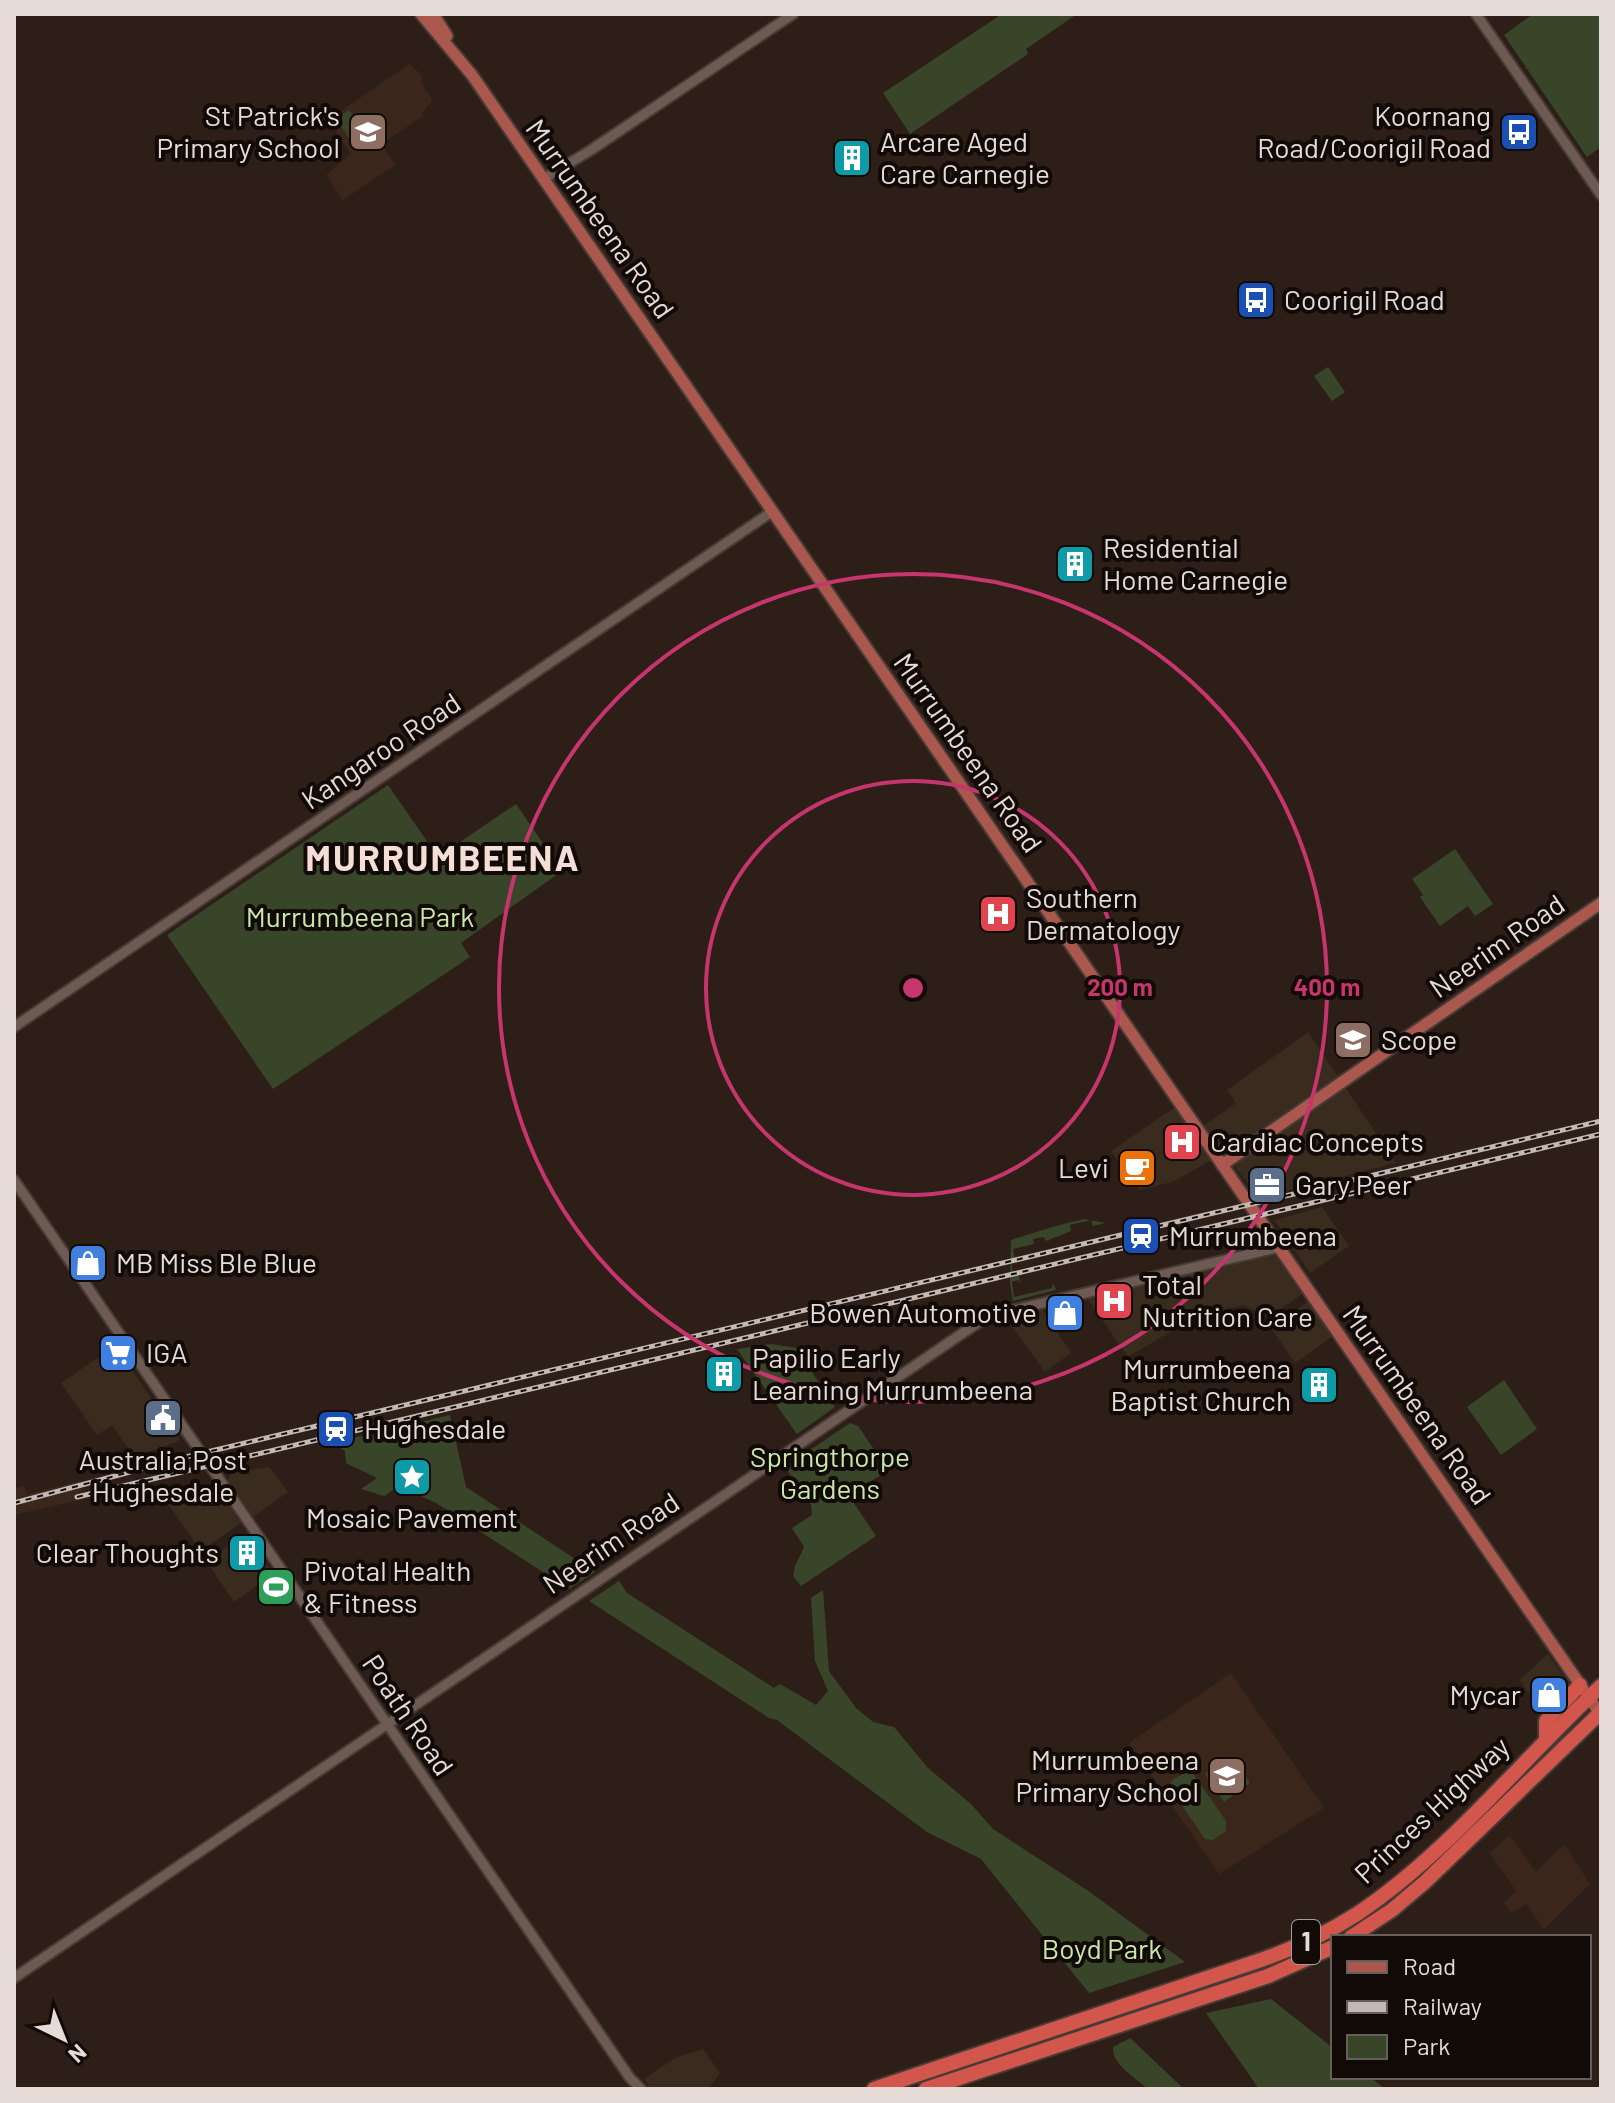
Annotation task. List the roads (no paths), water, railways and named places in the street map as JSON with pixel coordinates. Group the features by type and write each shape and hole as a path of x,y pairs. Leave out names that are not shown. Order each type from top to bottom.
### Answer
{"highway":[{"path":"1546,1738 1546,1721 1580,1685"},
{"name":"Princes Highway","path":"874,2089 1246,1966 1319,1936 1359,1912 1407,1875 1601,1686"},
{"name":"Princes Highway","path":"1354,1935 1392,1910 1425,1882 1601,1714"},
{"name":"1","path":"926,2089 1268,1976 1331,1948"}],"main road":[{"name":"Murrumbeena Road","path":"421,14 459,58"},
{"name":"Murrumbeena Road","path":"433,14 459,58 1601,1714"},
{"name":"Neerim Road","path":"1222,1165 1601,903"}],"street":[{"path":"545,181 793,14"},
{"path":"1476,14 1601,195"},
{"name":"Kangaroo Road","path":"14,1027 773,511"},
{"name":"Poath Road","path":"14,1180 388,1724 630,2084 641,2089"},
{"path":"1251,1254 1266,1227"},
{"name":"Neerim Road","path":"14,1978 979,1322 996,1314 1280,1247"}],"railway":[{"path":"14,1503 186,1457 1601,1121"},
{"path":"77,1497 1601,1134"}],"place":[{"name":"St Patrick's Primary School","path":"368,132"},
{"name":"Koornang Road/Coorigil Road","path":"1519,132"},
{"name":"Arcare Aged Care Carnegie","path":"852,158"},
{"name":"Coorigil Road","path":"1256,300"},
{"name":"Residential Home Carnegie","path":"1075,564"},
{"name":"Southern Dermatology","path":"998,914"},
{"name":"Scope","path":"1353,1040"},
{"name":"Cardiac Concepts","path":"1182,1142"},
{"name":"Levi","path":"1137,1168"},
{"name":"Gary Peer","path":"1267,1185"},
{"name":"Murrumbeena","path":"1141,1236"},
{"name":"MB Miss Ble Blue","path":"88,1263"},
{"name":"Total Nutrition Care","path":"1114,1301"},
{"name":"Bowen Automotive","path":"1065,1313"},
{"name":"IGA","path":"118,1353"},
{"name":"Papilio Early Learning Murrumbeena","path":"724,1374"},
{"name":"Murrumbeena Baptist Church","path":"1319,1385"},
{"name":"Australia Post Hughesdale","path":"163,1418"},
{"name":"Hughesdale","path":"336,1429"},
{"name":"Mosaic Pavement","path":"412,1477"},
{"name":"Clear Thoughts","path":"247,1553"},
{"name":"Pivotal Health & Fitness","path":"276,1587"},
{"name":"Mycar","path":"1549,1695"},
{"name":"Murrumbeena Primary School","path":"1227,1776"}],"district":[{"name":"MURRUMBEENA","path":"443,858"}],"park label":[{"name":"Murrumbeena Park","path":"360,917"},
{"name":"Springthorpe Gardens","path":"830,1473"},
{"name":"Boyd Park","path":"1102,1949"}]}
